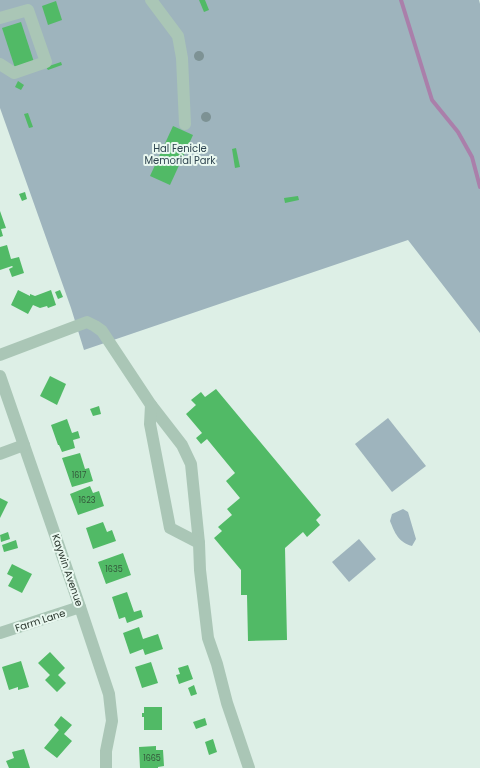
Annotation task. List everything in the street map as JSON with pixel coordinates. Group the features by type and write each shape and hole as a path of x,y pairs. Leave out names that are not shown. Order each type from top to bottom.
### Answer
{"street":[{"path":"151,0 178,36 182,58 185,124"},
{"path":"0,18 28,10 46,62 14,73 0,64"},
{"path":"0,355 87,322 102,331 151,405 182,444 191,464 199,543 200,570 208,638 217,664 227,703 249,768"},
{"name":"Kaywin Avenue","path":"0,376 80,606 111,703 112,721 106,751 106,768"},
{"path":"151,405 150,424 170,528 199,543"},
{"path":"0,454 24,445"},
{"name":"Farm Lane","path":"0,633 80,606"}],"green space":[{"name":"Hal Fenicle Memorial Park","path":"0,0 479,0 480,333 408,240 84,350 71,308 0,108"},
{"path":"388,418 426,466 392,492 355,444"},
{"path":"403,509 408,512 416,539 412,546 400,539 395,533 390,521 392,514"},
{"path":"359,539 376,559 349,582 332,562"}],"building":[{"path":"199,0 205,0 209,10 204,12"},
{"path":"56,1 62,20 48,25 42,6"},
{"path":"21,22 34,62 15,68 2,28"},
{"path":"61,62 62,65 48,70 46,67"},
{"path":"18,81 24,85 21,90 15,87"},
{"path":"28,113 33,127 29,128 24,114"},
{"path":"173,126 193,135 170,185 150,176"},
{"path":"236,148 240,167 235,168 232,149"},
{"path":"25,192 27,199 22,201 19,194"},
{"path":"298,196 299,200 285,203 284,198"},
{"path":"0,211 6,228 1,229 3,236 0,237"},
{"path":"7,245 11,259 19,257 24,273 12,277 9,269 13,267 12,266 0,270 0,247"},
{"path":"18,290 30,296 30,294 35,296 51,290 56,305 48,308 47,306 40,308 33,305 28,314 11,305"},
{"path":"60,290 63,297 58,299 55,292"},
{"path":"50,376 66,384 57,405 40,396"},
{"path":"216,389 321,515 316,520 320,525 307,537 303,532 285,548 287,640 248,641 247,595 241,595 241,570 214,538 222,531 218,527 232,515 227,509 240,498 226,481 235,473 207,439 201,444 196,438 202,433 186,414 196,405 191,400 201,392 205,397"},
{"path":"99,406 101,414 93,416 90,409"},
{"path":"67,419 72,433 78,431 80,438 73,440 75,448 62,452 51,425"},
{"path":"80,453 85,469 89,468 93,481 72,487 62,458"},
{"path":"90,486 93,493 99,491 104,506 78,515 70,494"},
{"path":"0,498 8,502 0,518"},
{"path":"103,522 107,532 112,530 116,541 93,549 86,528"},
{"path":"8,532 10,539 1,542 0,535"},
{"path":"16,540 18,548 4,552 2,545"},
{"path":"123,553 131,575 106,584 98,562"},
{"path":"12,564 32,574 22,593 8,586 13,577 7,574"},
{"path":"127,592 134,612 141,610 143,617 127,623 125,617 119,619 112,597"},
{"path":"139,627 143,639 158,634 163,649 145,655 143,649 130,654 123,633"},
{"path":"50,652 65,668 58,675 66,683 57,692 45,680 50,675 38,663"},
{"path":"21,661 29,687 18,690 18,687 9,690 2,667"},
{"path":"151,662 158,683 142,688 135,667"},
{"path":"188,665 193,679 179,684 176,675 180,674 178,668"},
{"path":"194,685 197,694 191,696 188,688"},
{"path":"144,707 162,707 162,730 144,730 144,717 142,717 142,713 144,713"},
{"path":"61,716 72,725 64,734 72,741 57,758 44,748 59,730 54,725"},
{"path":"205,718 207,725 196,729 193,722"},
{"path":"213,739 217,752 209,755 205,742"},
{"path":"156,746 156,750 163,750 164,766 158,768 140,768 139,747"},
{"path":"24,749 30,768 9,768 6,761 14,758 12,752"}],"waterway":[{"path":"401,0 432,100 458,132 472,157 480,187"}]}
